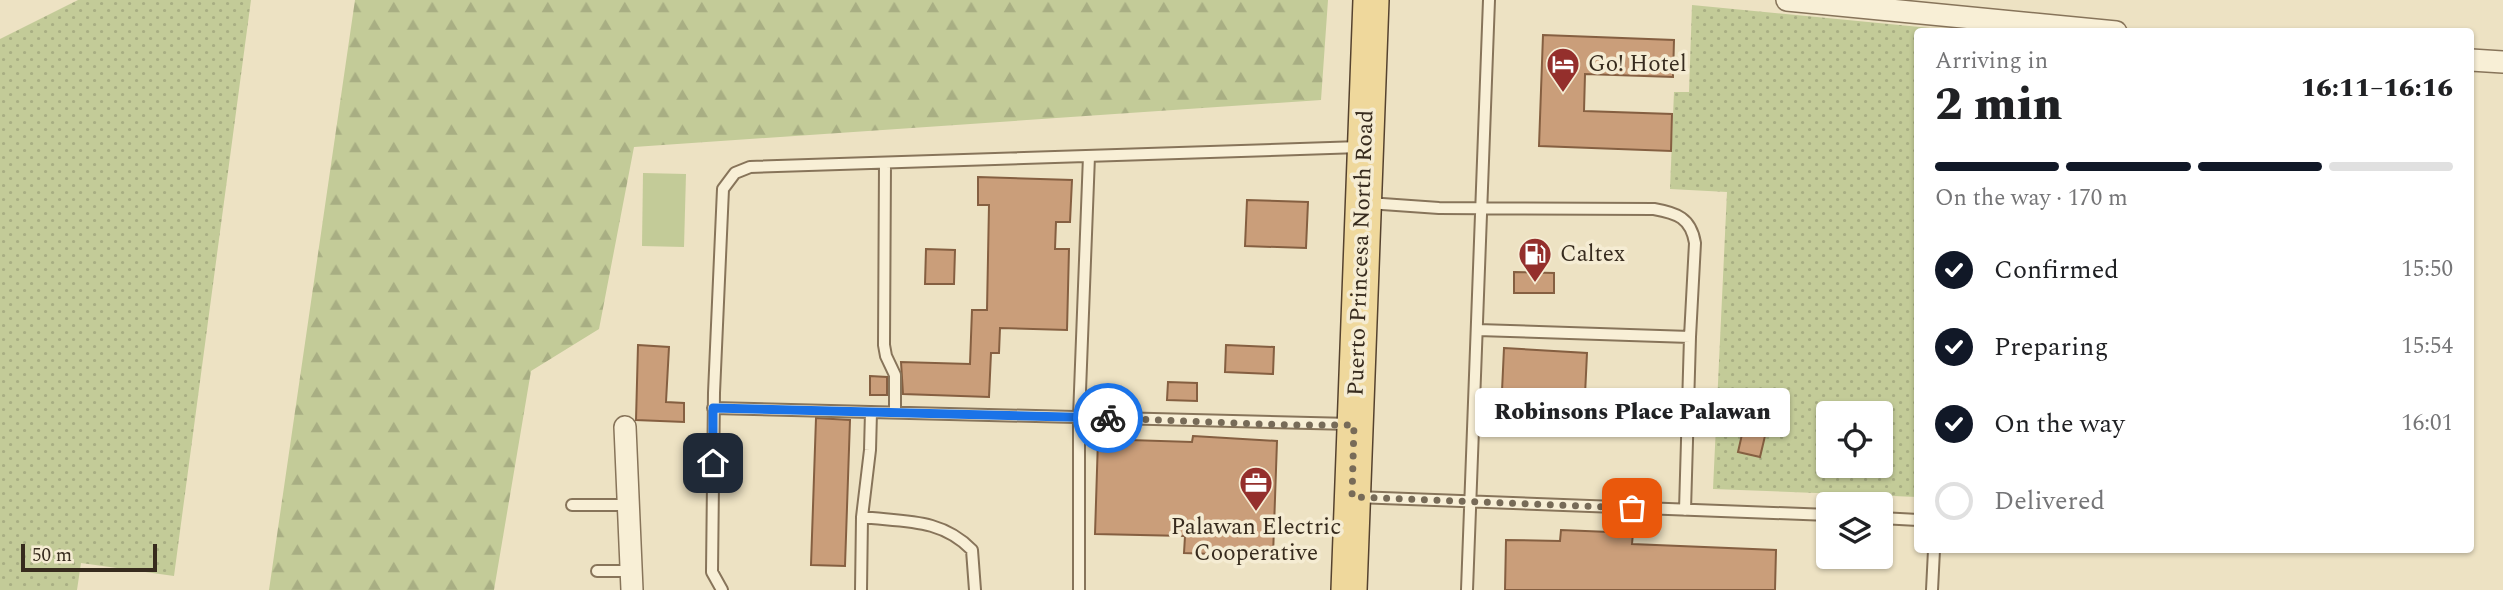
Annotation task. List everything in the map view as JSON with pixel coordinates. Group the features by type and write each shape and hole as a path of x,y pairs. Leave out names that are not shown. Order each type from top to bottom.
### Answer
{"main road":[{"name":"Puerto Princesa North Road","path":"1349,590 1371,0"}],"street":[{"path":"1787,0 2075,28"},
{"path":"2474,60 2503,62"},
{"path":"625,427 632,581"}],"lane":[{"path":"1467,590 1489,0"},
{"path":"722,590 712,572 713,408 723,189 735,173 750,167 1366,147"},
{"path":"1079,590 1079,417 1089,156"},
{"path":"885,163 884,345 895,375 895,412"},
{"path":"1363,202 1482,209 1654,209 1673,212 1684,219 1693,229 1695,243 1685,510"},
{"path":"1478,330 1690,337"},
{"path":"713,408 1354,425"},
{"path":"861,590 862,517 870,450 871,412"},
{"path":"1352,497 1816,515"},
{"path":"572,505 629,505"},
{"path":"862,517 937,526 952,532 972,550 975,590"},
{"path":"1893,519 1914,520"},
{"path":"1932,590 1934,553"},
{"path":"597,571 632,581"}],"green space":[{"path":"78,0 251,0 174,576 81,563 77,590 0,590 0,39"},
{"path":"355,0 1328,0 1321,100 634,147 599,329 531,371 494,590 269,590"},
{"path":"1692,5 1930,28 1914,28 1914,497 1893,496 1893,492 1816,493 1713,489 1727,192 1670,189 1674,92 1689,92"},
{"path":"643,173 686,174 684,247 642,246"}],"building":[{"name":"Go! Hotel","path":"1543,35 1674,40 1673,77 1585,74 1584,111 1672,114 1671,151 1539,146"},
{"path":"978,177 1072,180 1070,222 1056,222 1055,249 1069,249 1067,330 1000,328 999,353 991,353 989,397 903,394 901,362 970,364 972,310 987,310 989,205 978,205"},
{"path":"1247,200 1308,202 1306,248 1245,246"},
{"path":"926,249 955,250 954,284 925,284"},
{"path":"1514,272 1554,273 1554,293 1514,293"},
{"path":"638,345 669,347 666,402 684,403 684,422 636,420"},
{"path":"1226,345 1274,347 1273,374 1225,372"},
{"path":"1504,348 1587,353 1585,395 1502,391"},
{"path":"870,376 887,377 887,395 870,395"},
{"path":"1168,382 1197,383 1197,401 1167,400"},
{"path":"816,418 850,420 845,566 811,565"},
{"path":"1743,430 1765,436 1760,457 1738,452"},
{"path":"1193,436 1277,441 1273,556 1184,553 1185,536 1095,534 1098,439 1192,442"},
{"path":"1561,530 1633,533 1632,544 1776,550 1775,590 1505,590 1506,540 1560,541"}],"way so far":[{"path":"1108,418 1354,425 1352,497 1632,508"}],"place":[{"name":"Go! Hotel","path":"1563,94"},
{"name":"Caltex","path":"1535,284"},
{"name":"Robinsons Place Palawan","path":"1632,508"},
{"name":"Palawan Electric Cooperative","path":"1256,513"}],"route":[{"path":"713,463 713,408 1108,418"}]}
